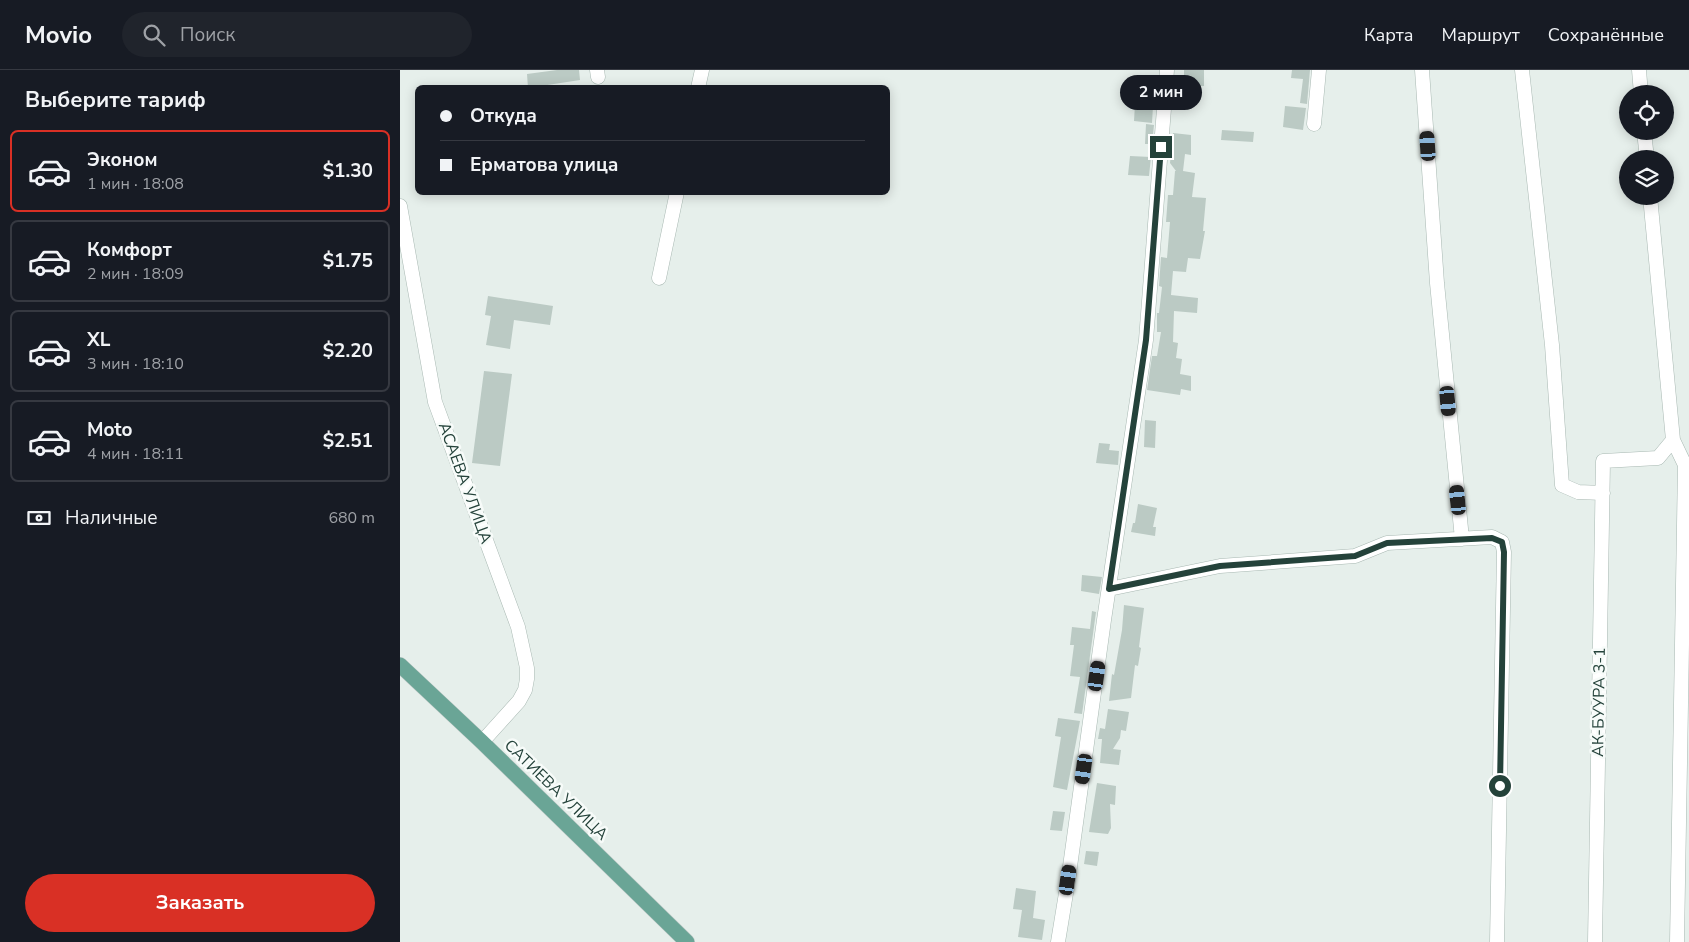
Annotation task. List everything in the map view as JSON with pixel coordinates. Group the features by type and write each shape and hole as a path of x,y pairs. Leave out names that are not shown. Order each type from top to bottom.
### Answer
{"main road":[{"name":"САТИЕВА УЛИЦА","path":"402,671 482,742 687,942"}],"street":[{"path":"699,85 702,70"},
{"path":"1058,942 1146,340 1167,70"},
{"path":"1314,124 1319,70"},
{"path":"1422,70 1437,283 1462,539"},
{"path":"1522,70 1552,345 1562,485 1578,492 1603,493"},
{"path":"1639,70 1640,85"},
{"path":"659,278 676,195"},
{"path":"1651,205 1673,440 1685,465 1677,942"},
{"name":"АСАЕВА УЛИЦА","path":"400,206 435,402 518,627 527,668 525,690 519,701 482,742"},
{"name":"АК-БУУРА 3-1","path":"1595,942 1603,461 1658,458 1673,440"},
{"path":"1109,589 1220,566 1355,556 1387,543 1492,538 1502,542 1504,552 1497,942"}],"building":[{"path":"557,70 579,70 580,80 548,85 528,85 527,74"},
{"path":"1184,70 1204,70 1204,86 1184,87"},
{"path":"1292,70 1310,70 1307,104 1300,103 1303,79 1291,78"},
{"path":"1135,104 1153,106 1152,123 1134,121"},
{"path":"1285,106 1306,108 1303,130 1283,127"},
{"path":"1146,124 1154,125 1152,144 1145,144"},
{"path":"1222,130 1254,132 1253,142 1221,140"},
{"path":"1173,133 1191,135 1191,155 1185,154 1183,171 1195,173 1192,197 1206,198 1203,231 1205,231 1200,259 1188,258 1186,272 1173,271 1171,295 1198,298 1197,313 1174,311 1173,342 1178,343 1176,358 1182,359 1180,374 1191,376 1191,391 1181,389 1180,395 1147,390 1152,356 1157,356 1161,332 1157,332 1157,313 1159,313 1162,287 1159,286 1161,257 1167,258 1170,222 1166,222 1168,195 1173,195 1176,171 1170,163"},
{"path":"1130,156 1151,157 1149,176 1128,175"},
{"path":"488,296 553,306 550,325 514,320 510,349 486,345 491,316 485,315"},
{"path":"484,371 512,374 500,466 472,463"},
{"path":"1145,420 1156,421 1155,448 1144,447"},
{"path":"1099,443 1110,444 1109,450 1119,451 1118,465 1096,463"},
{"path":"1138,504 1157,508 1153,527 1156,527 1155,536 1131,532 1133,523 1135,523"},
{"path":"1082,575 1102,577 1099,594 1081,591"},
{"path":"1124,605 1144,608 1139,647 1141,648 1138,666 1135,665 1131,698 1109,701 1112,674 1114,675 1122,630"},
{"path":"1092,611 1096,612 1082,714 1074,713 1080,677 1070,676 1074,645 1070,645 1072,627 1090,629"},
{"path":"1108,709 1129,712 1126,731 1121,730 1120,738 1113,749 1121,750 1119,765 1100,763 1102,739 1098,739 1100,728 1105,729"},
{"path":"1058,718 1080,721 1067,790 1053,787 1061,737 1055,736"},
{"path":"1097,783 1116,786 1115,805 1110,804 1111,828 1108,834 1089,832"},
{"path":"1053,811 1065,812 1062,831 1050,830"},
{"path":"1086,851 1099,852 1097,866 1084,864"},
{"path":"1016,888 1036,891 1033,918 1045,920 1042,940 1018,937 1022,910 1013,909"}],"route":[{"path":"1161,147 1146,340 1109,589 1220,566 1355,556 1387,543 1492,538 1502,542 1504,552 1500,786"}]}
